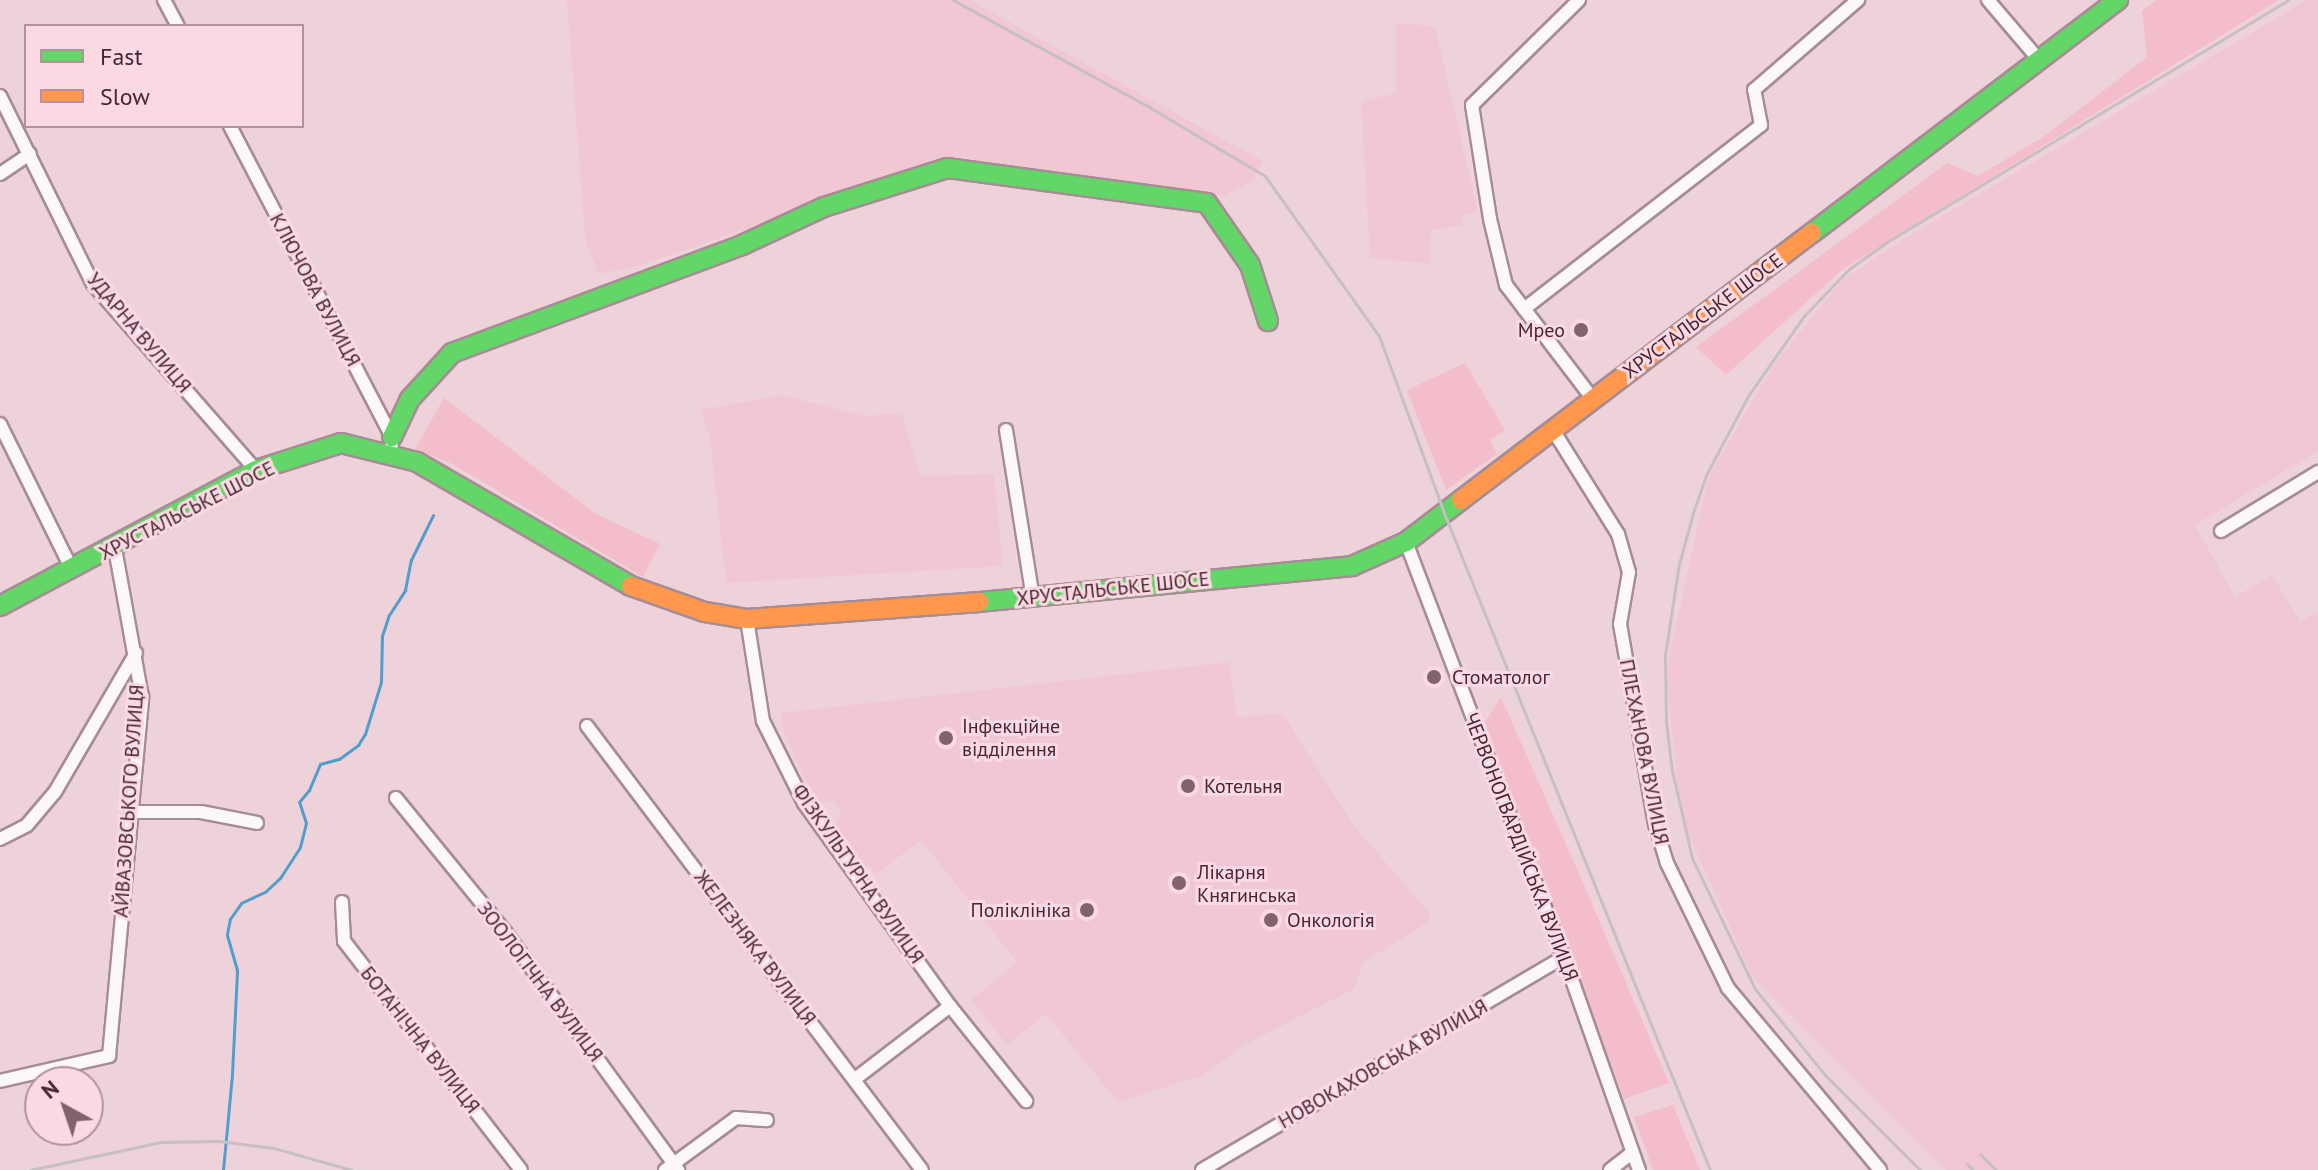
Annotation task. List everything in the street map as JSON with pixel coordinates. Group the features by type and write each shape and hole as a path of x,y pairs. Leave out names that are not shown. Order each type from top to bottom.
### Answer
{"street":[{"path":"164,0 177,24"},
{"path":"1579,0 1472,105 1490,219 1506,285 1593,399"},
{"path":"1524,309 1761,125 1754,90 1858,0"},
{"path":"1988,0 2039,60"},
{"name":"ХРУСТАЛЬСЬКЕ ШОСЕ","path":"0,606 115,548 256,470 341,443 391,446 634,588 705,612 747,619 1033,598 1352,566 1406,542 2118,0"},
{"name":"УДАРНА ВУЛИЦЯ","path":"0,96 93,284 256,470"},
{"name":"КЛЮЧОВА ВУЛИЦЯ","path":"231,128 391,446"},
{"path":"0,174 30,154"},
{"path":"391,446 410,399 452,353 742,245 824,207 948,168 1207,203 1250,265 1268,321"},
{"path":"0,424 72,570"},
{"path":"1006,430 1033,598"},
{"name":"ПЛЕХАНОВА ВУЛИЦЯ","path":"1553,430 1618,534 1629,572 1620,624 1655,824 1667,863 1728,988 1880,1170"},
{"path":"2221,531 2318,472"},
{"name":"ЧЕРВОНОГВАРДІЙСЬКА ВУЛИЦЯ","path":"1406,542 1564,957 1639,1170"},
{"name":"АЙВАЗОВСЬКОГО ВУЛИЦЯ","path":"0,1081 109,1056 142,697 115,548"},
{"name":"ФІЗКУЛЬТУРНА ВУЛИЦЯ","path":"747,619 763,721 804,803 950,1006 1026,1101"},
{"path":"0,839 27,825 55,792 136,653"},
{"name":"ЖЕЛЕЗНЯКА ВУЛИЦЯ","path":"587,726 922,1170"},
{"name":"ЗООЛОГІЧНА ВУЛИЦЯ","path":"396,798 506,933 672,1168"},
{"path":"131,812 201,812 257,823"},
{"name":"БОТАНІЧНА ВУЛИЦЯ","path":"342,902 344,941 521,1170"},
{"name":"НОВОКАХОВСЬКА ВУЛИЦЯ","path":"1202,1170 1564,957"},
{"path":"855,1079 950,1006"},
{"path":"672,1168 736,1118 767,1120"},
{"path":"1610,1170 1632,1153"}],"shaded area":[{"path":"567,0 969,0 1263,161 1252,181 1226,195 1197,194 957,157 638,266 598,274 585,238"},
{"path":"2156,0 2279,0 1843,269 1726,375 1696,347 1947,163 1978,176 2046,135 2147,57 2142,11"},
{"path":"2307,0 2318,0 2318,451 2195,525 2235,597 2272,575 2300,621 2318,612 2318,1170 1946,1170 1753,978 1688,833 1679,800 1666,672 1708,478 1772,367 1842,280 1912,234"},
{"path":"1396,23 1435,26 1478,212 1462,215 1463,225 1431,230 1430,264 1370,258 1361,102 1396,93"},
{"path":"1465,363 1505,430 1490,440 1497,454 1446,490 1407,390"},
{"path":"781,395 864,416 902,413 920,476 994,474 1003,566 726,583 710,439 700,410"},
{"path":"444,398 596,514 660,544 643,577 452,464 415,449"},
{"name":"Лікарня Княгинська","path":"1229,662 1237,717 1282,713 1355,827 1428,911 1430,921 1364,962 1354,989 1244,1045 1204,1075 1118,1102 1046,1014 1007,1045 971,1000 1017,962 921,840 875,875 869,866 863,869 832,827 841,813 834,801 815,802 784,732 780,713"},
{"path":"1501,697 1669,1083 1624,1099 1485,722"},
{"path":"1673,1105 1700,1170 1653,1170 1634,1117"}],"waterway":[{"path":"223,1170 237,970 227,934 230,919 241,903 265,892 280,878 300,847 306,823 299,802 309,790 320,764 339,759 358,745 365,734 381,682 382,636 389,615 405,590 411,560 433,515"}],"railway":[{"path":"953,0 1149,107 1265,176 1379,336 1444,513 1710,1170"},
{"path":"1920,1170 1825,1075 1755,989 1692,858 1672,771 1666,722 1665,655 1679,564 1693,513 1706,475 1748,396 1804,316 1849,269 1887,242 2288,0"},
{"path":"30,1170 161,1142 219,1141 274,1148 352,1170"},
{"path":"1980,1154 1996,1170"},
{"path":"1967,1164 1973,1170"}],"traffic: fast":[{"path":"1812,233 2118,0"},
{"path":"392,437 410,399 452,353 742,245 824,207 948,168 1207,203 1250,265 1268,321"},
{"path":"0,606 256,470 341,443 417,462 631,586"},
{"path":"979,602 1352,566 1406,542 1461,500"}],"traffic: slow":[{"path":"1461,500 1812,233"},
{"path":"631,586 705,612 747,619 979,602"}],"place":[{"name":"Мрео","path":"1581,330"},
{"name":"Стоматолог","path":"1434,677"},
{"name":"Інфекційне відділення","path":"946,738"},
{"name":"Котельня","path":"1188,786"},
{"name":"Лікарня Княгинська","path":"1179,883"},
{"name":"Поліклініка","path":"1087,910"},
{"name":"Онкологія","path":"1271,920"}]}
